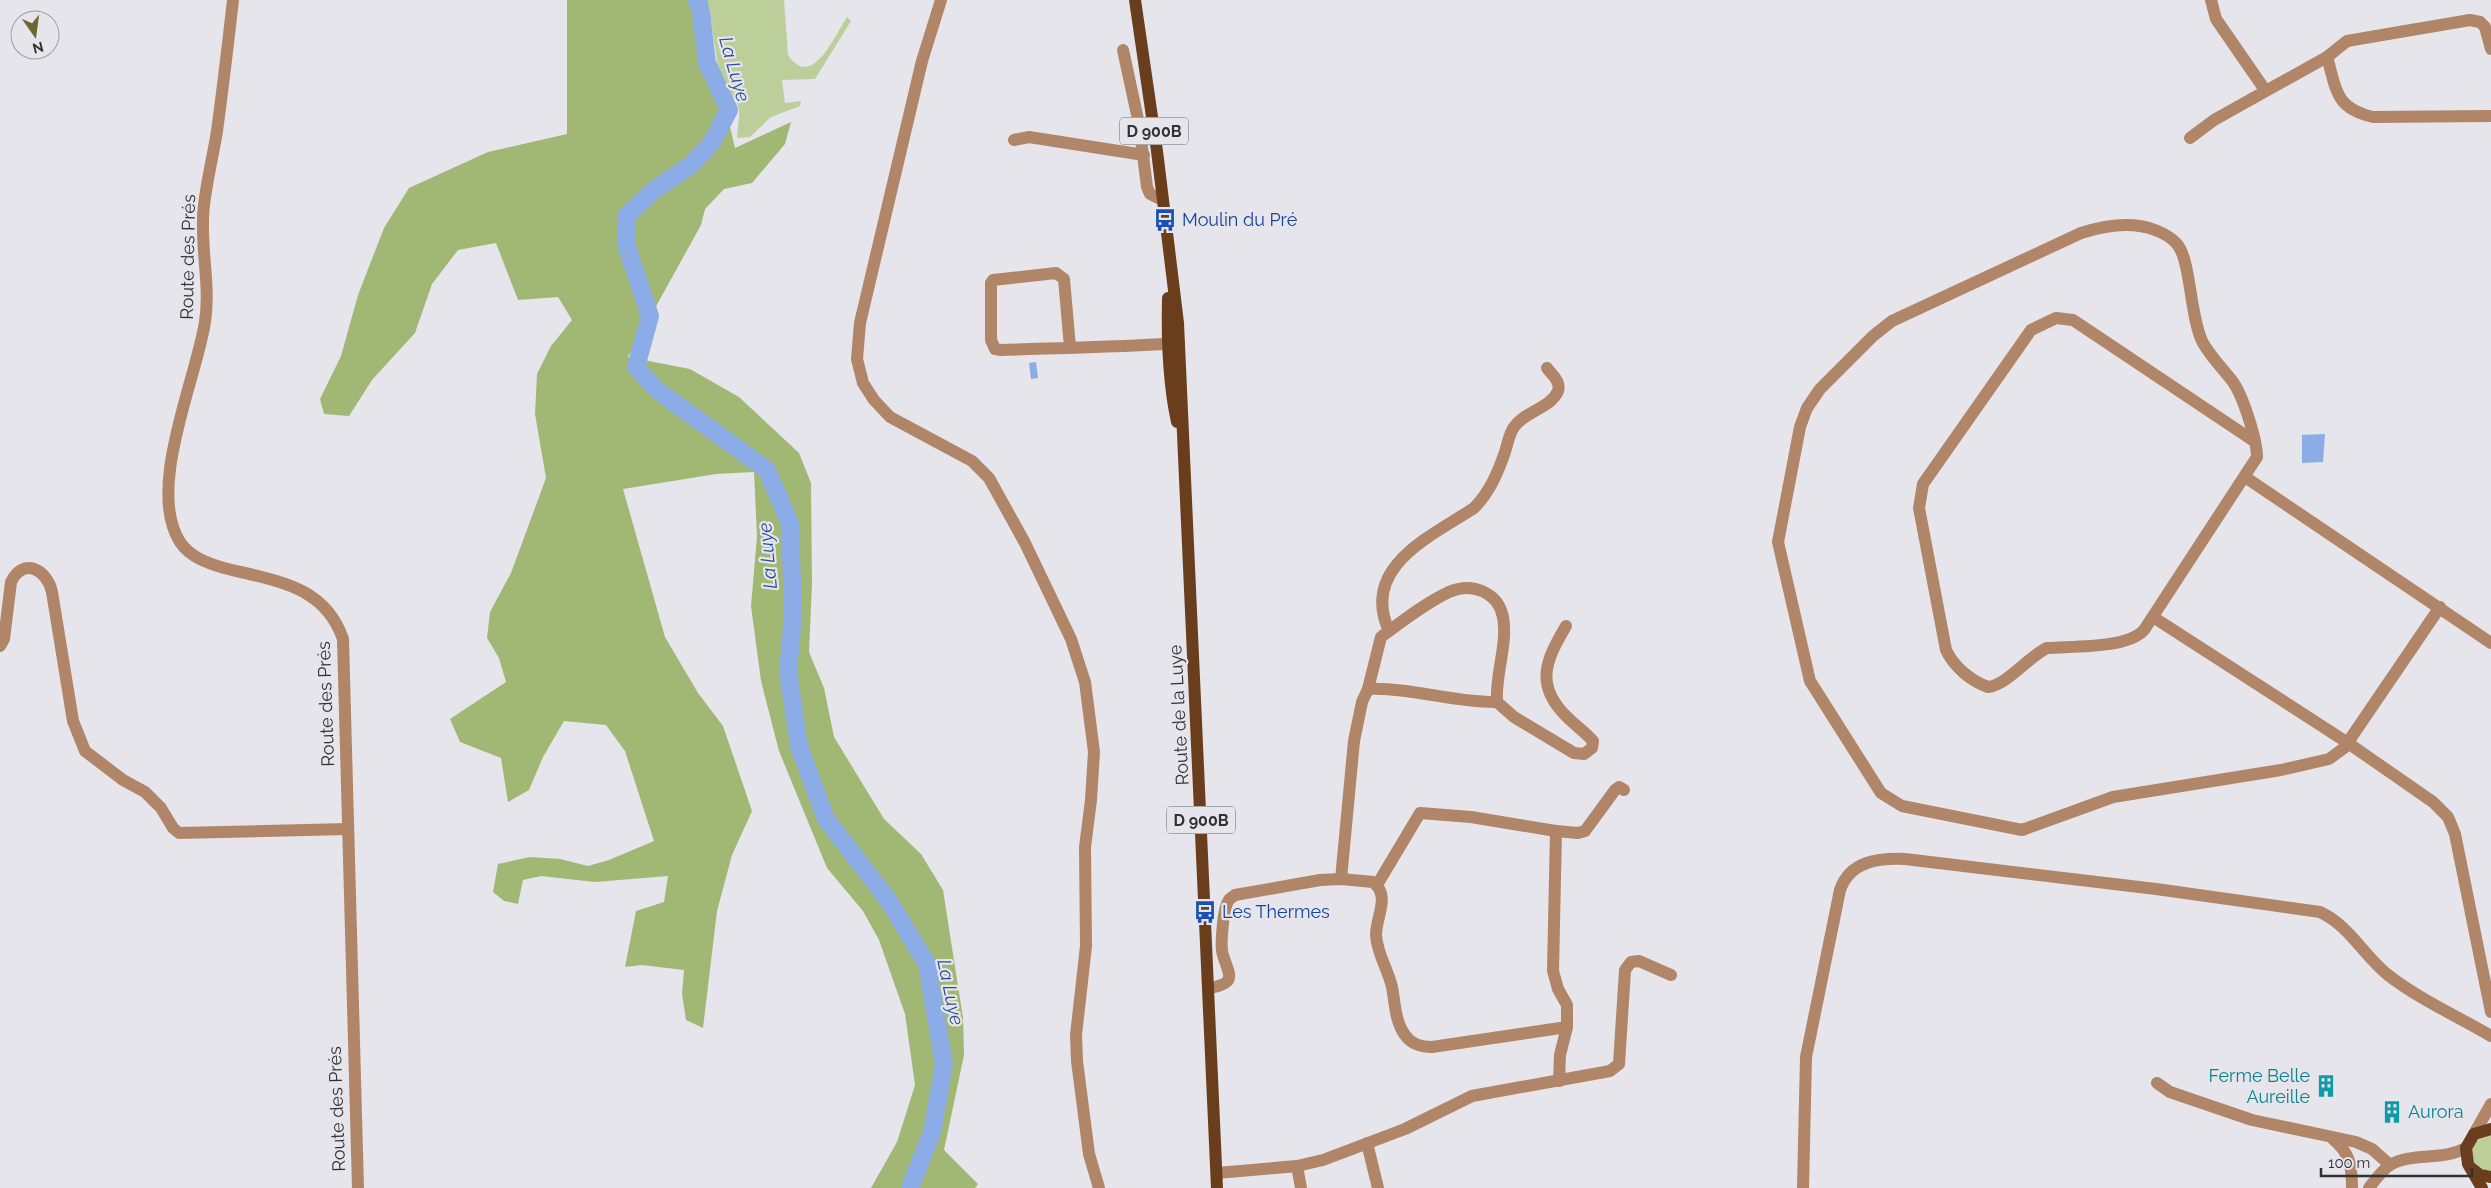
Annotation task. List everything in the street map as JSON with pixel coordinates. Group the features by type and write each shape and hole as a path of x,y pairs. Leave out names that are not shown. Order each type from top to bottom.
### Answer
{"main road":[{"name":"Route de la Luye","path":"1135,0 1169,262 1183,451 1217,1188"},
{"path":"2482,1188 2469,1166 2466,1148 2474,1134 2491,1129"},
{"path":"2469,1166 2480,1175 2491,1177"}],"street":[{"name":"Route des Prés","path":"233,0 216,133 204,207 207,303 205,323 176,438 168,502 174,530 187,551 216,566 303,590 328,609 338,624 343,639 358,1188"},
{"path":"941,0 922,62 860,324 857,359 863,383 874,400 890,417 972,460 989,478 1025,543 1071,639 1085,682 1094,752 1091,800 1085,847 1086,946 1076,1035 1077,1061 1089,1154 1099,1188"},
{"path":"2211,0 2216,19 2265,90"},
{"path":"2190,138 2214,120 2327,57 2347,41 2470,20 2480,22 2485,27 2491,49"},
{"path":"1123,50 1150,194 1162,200"},
{"path":"2327,57 2342,103 2357,113 2373,118 2491,116"},
{"path":"1014,140 1029,136 1144,155"},
{"path":"2254,441 2073,320 2056,318 2037,326 2024,336 1923,484 1919,508 1946,650 1952,661 1974,680 1988,687 1994,686 2047,648 2130,640 2141,634 2257,457 2254,441 2237,388 2210,354 2200,337 2181,250 2171,238 2146,226 2110,227 2081,233 1892,321 1873,336 1820,388 1806,408 1800,427 1778,542 1806,673 1885,797 1902,806 2016,830 2033,828 2085,805 2113,796 2281,770 2319,762 2338,755 2348,743 2440,607"},
{"path":"1070,348 1064,279 1060,275 1056,273 993,280 991,284 991,340 995,349 1070,348 1174,344"},
{"path":"1388,631 1382,617 1381,598 1384,582 1394,565 1421,543 1474,508 1481,501 1497,475 1511,431 1516,424 1555,398 1559,388 1557,380 1547,368"},
{"path":"2245,477 2491,643"},
{"path":"0,646 4,639 11,582 14,575 22,570 31,568 42,572 50,581 73,721 85,751 123,780 146,792 161,808 173,828 180,833 196,834 241,830 347,829"},
{"path":"1341,879 1354,742 1362,702 1368,689 1381,636 1449,592 1466,588 1482,590 1493,597 1503,618 1503,636 1496,690 1497,702"},
{"path":"2153,617 2348,743 2433,802 2448,817 2455,834 2491,1012"},
{"path":"1368,689 1385,689 1479,702 1497,702 1514,717 1574,753 1584,754 1592,748 1593,741 1557,706 1548,692 1545,672 1553,648 1566,626"},
{"path":"1377,885 1420,813 1470,817 1578,833 1585,831 1615,790 1619,787 1624,790"},
{"path":"1556,831 1553,971 1558,989 1567,1005 1567,1027 1560,1055 1560,1081"},
{"path":"1803,1188 1806,1057 1840,890 1845,879 1855,869 1875,859 1905,859 2156,889 2320,912 2332,918 2346,929 2388,975 2491,1036"},
{"path":"1209,988 1223,985 1230,973 1223,955 1222,945 1226,906 1229,900 1243,892 1341,879 1373,882 1383,895 1377,921 1378,948 1392,984 1401,1029 1414,1043 1422,1047 1432,1047 1567,1027"},
{"path":"1216,1173 1297,1166 1323,1160 1405,1128 1472,1096 1610,1071 1619,1064 1625,970 1631,962 1640,961 1671,975"},
{"path":"2157,1083 2170,1092 2252,1120 2333,1139 2356,1142 2372,1149 2390,1165"},
{"path":"2474,1134 2491,1104"},
{"path":"2333,1139 2347,1153 2352,1165 2360,1176 2371,1186 2390,1165 2409,1160 2452,1155 2466,1148"},
{"path":"1367,1143 1378,1188"},
{"path":"2352,1188 2352,1165 2357,1154 2372,1149"},
{"path":"2434,1158 2452,1159 2469,1166"},
{"path":"1297,1166 1301,1188"}],"green space":[{"path":"567,0 708,0 716,68 735,148 791,122 785,144 752,183 724,189 705,209 701,225 628,357 690,369 739,397 799,453 811,483 812,584 809,652 824,688 834,737 884,819 921,854 943,890 963,1018 964,1055 944,1150 978,1184 975,1188 871,1188 897,1142 915,1085 905,1014 879,940 863,911 827,868 779,751 761,681 751,606 757,536 754,472 716,474 623,489 665,637 698,693 723,726 752,811 732,855 717,911 703,1028 686,1020 682,994 684,970 642,965 625,967 636,911 664,902 668,876 595,882 541,876 523,880 518,904 504,901 493,892 498,864 530,857 560,859 588,866 609,860 654,841 625,751 606,725 564,721 543,757 529,790 508,802 501,758 460,742 450,719 506,682 499,658 487,638 490,612 511,573 546,478 535,414 537,374 551,346 572,320 558,297 518,300 496,243 458,250 432,284 415,333 372,380 349,416 324,414 320,399 341,356 358,295 384,228 409,188 488,152 567,134"},
{"path":"708,0 784,0 788,55 797,64 806,67 814,64 822,56 847,17 851,21 815,79 782,80 785,103 801,101 800,106 771,117 750,137 737,138 739,108 734,98 721,87"},
{"path":"2491,1135 2491,1171 2483,1170 2473,1162 2471,1149 2479,1138"}],"water":[{"path":"1036,362 1038,378 1031,379 1029,363"},
{"path":"2325,434 2323,462 2302,463 2302,435"}],"waterway":[{"name":"La Luye","path":"697,0 701,12 707,63 729,110 712,142 692,164 653,191 626,216 627,247 650,316 636,367 657,390 767,470 790,524 793,616 788,672 799,746 826,819 889,901 927,964 944,1065 932,1132 910,1188"}],"place":[{"name":"Moulin du Pré","path":"1165,220"},
{"name":"Les Thermes","path":"1205,912"},
{"name":"Ferme Belle Aureille","path":"2326,1086"},
{"name":"Aurora","path":"2392,1112"}]}
